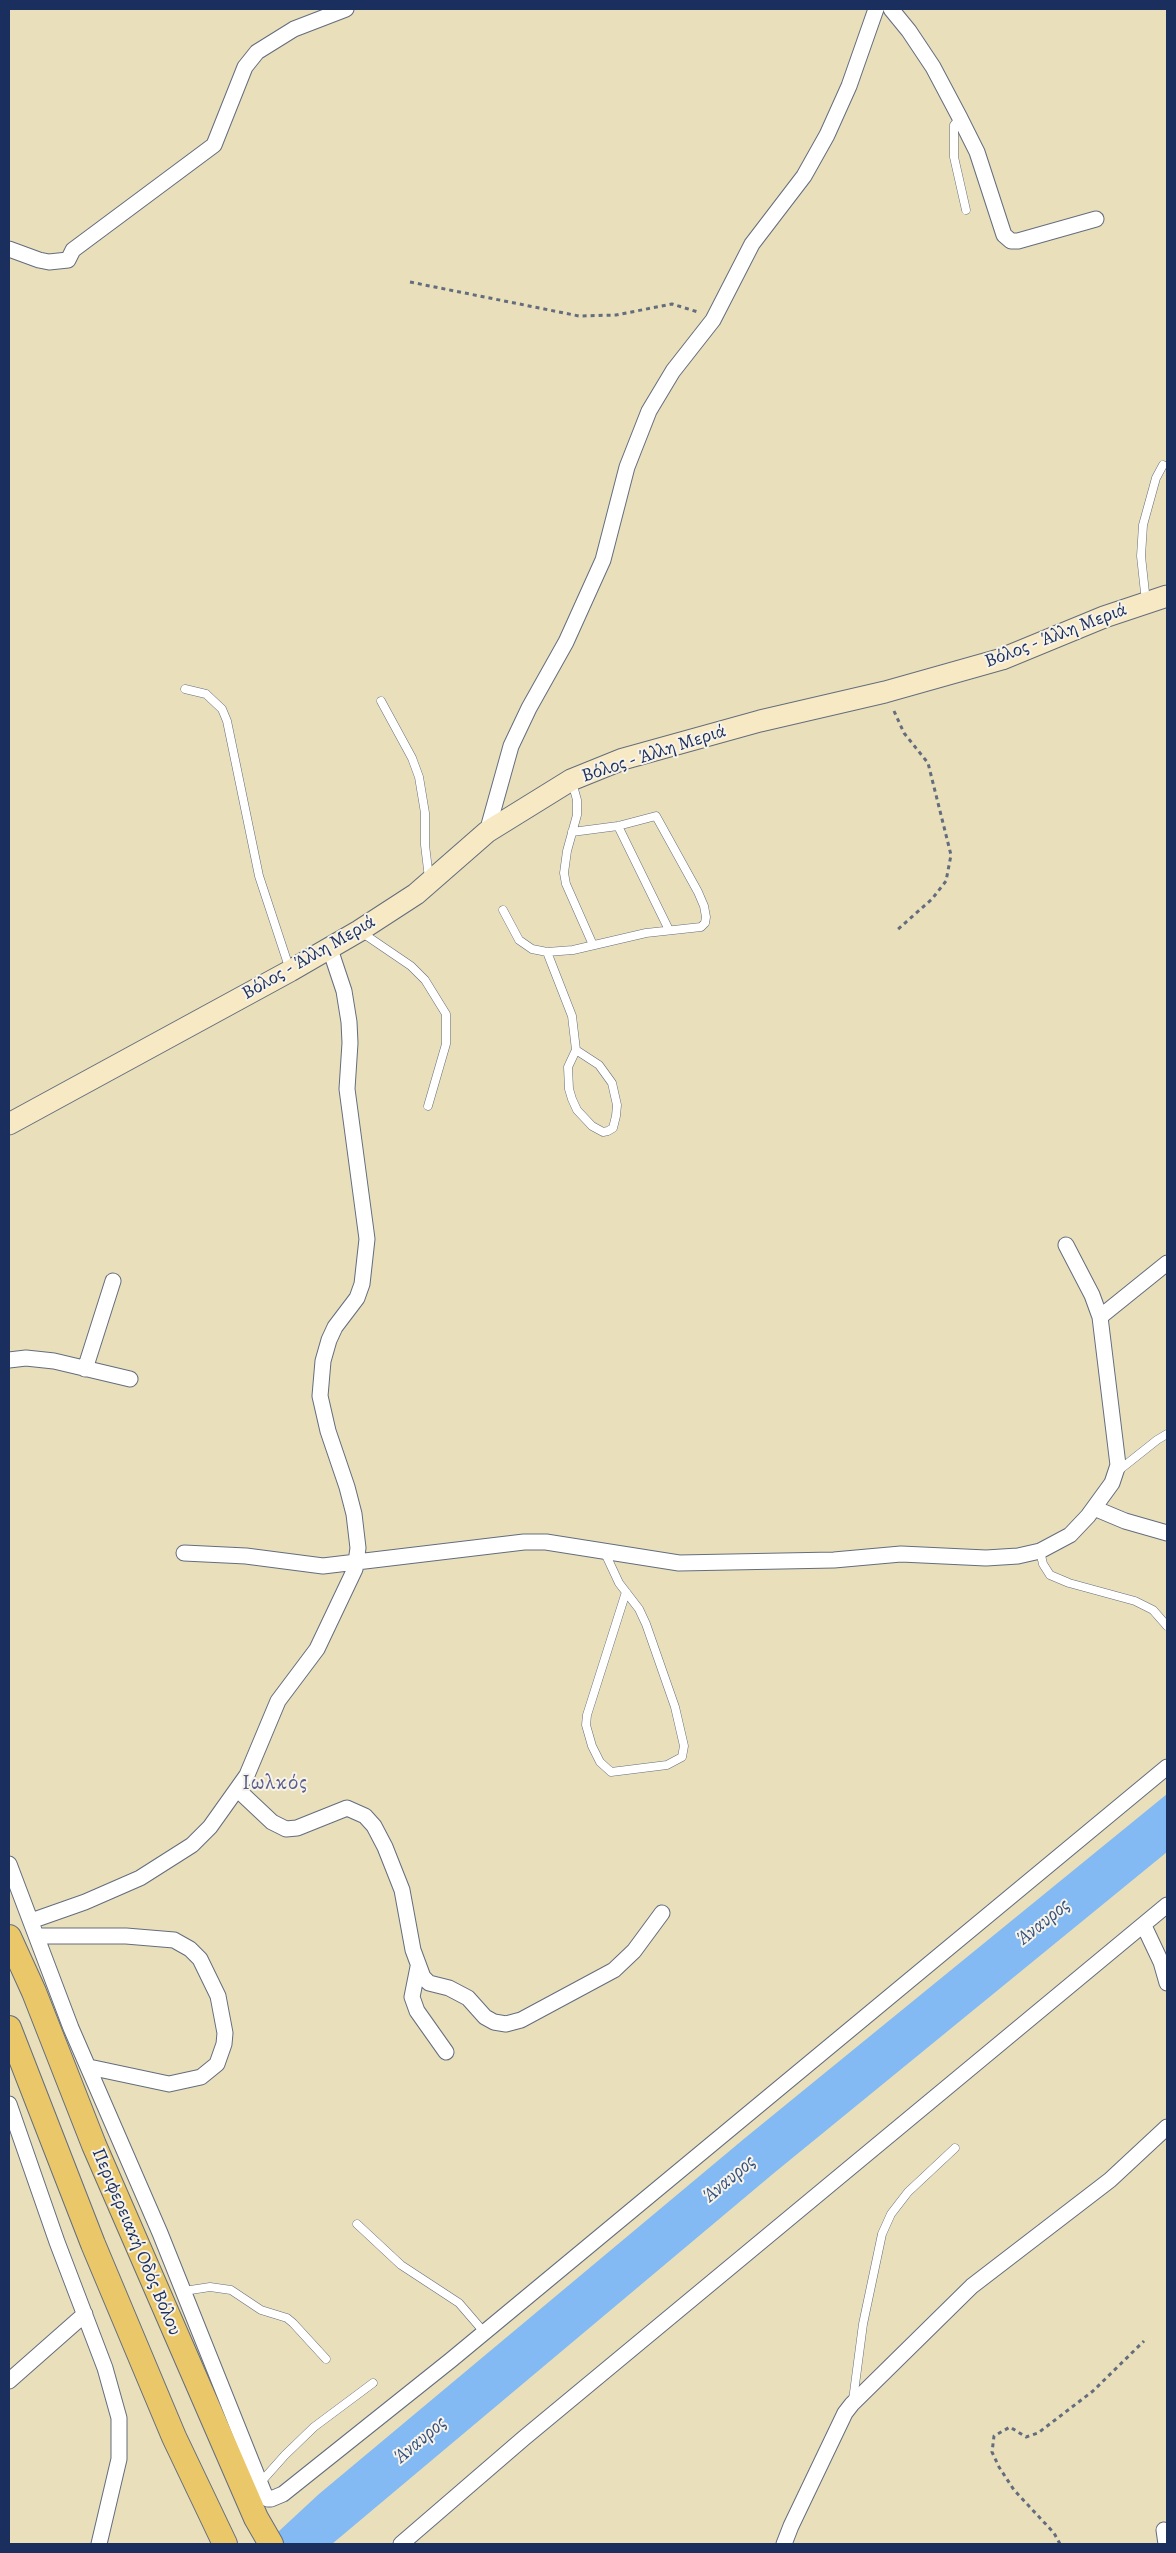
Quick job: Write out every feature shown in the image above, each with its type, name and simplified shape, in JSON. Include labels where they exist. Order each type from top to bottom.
[{"type":"main road","name":"Βόλος - Άλλη Μεριά","points":[[9,1124],[330,949],[430,882],[488,832],[571,780],[623,759],[760,721],[886,692],[1002,659],[1146,602],[1167,596]]},
{"type":"main road","name":"Περιφερειακή Οδός Βόλου","points":[[9,1937],[34,1992],[94,2145],[256,2518],[271,2544]]},
{"type":"main road","name":"Περιφερειακή Οδός Βόλου","points":[[9,2028],[93,2244],[174,2437],[225,2544]]},
{"type":"street","points":[[9,249],[44,261],[68,260],[73,250],[214,146],[245,67],[257,52],[294,29],[346,9]]},
{"type":"street","points":[[488,832],[511,746],[529,708],[566,642],[603,560],[627,467],[649,411],[673,371],[713,320],[752,244],[804,176],[827,135],[850,86],[876,9]]},
{"type":"street","points":[[891,9],[909,30],[933,67],[960,118],[977,152],[1002,231],[1007,238],[1011,241],[1030,238],[1096,219]]},
{"type":"street","points":[[31,1921],[85,1902],[140,1878],[192,1845],[210,1827],[238,1790],[262,1742],[278,1702],[317,1648],[350,1583],[356,1564],[358,1540],[354,1514],[328,1431],[320,1396],[323,1361],[329,1340],[335,1327],[357,1298],[362,1284],[367,1239],[346,1089],[350,1043],[349,1022],[344,991],[330,949]]},
{"type":"street","points":[[184,1553],[246,1556],[316,1566],[356,1564],[524,1542],[546,1542],[679,1563],[834,1560],[901,1554],[986,1558],[1018,1556],[1040,1551],[1070,1535],[1094,1508],[1117,1472],[1118,1460],[1104,1369],[1100,1317],[1092,1296],[1066,1245]]},
{"type":"street","points":[[1100,1317],[1167,1263]]},
{"type":"street","points":[[85,1368],[113,1282]]},
{"type":"street","points":[[9,1360],[32,1358],[130,1379]]},
{"type":"street","points":[[1094,1508],[1124,1521],[1167,1533]]},
{"type":"street","points":[[9,1864],[38,1936],[71,2028],[184,2291],[260,2483],[268,2498],[274,2498],[283,2494],[484,2332],[1167,1767]]},
{"type":"street","points":[[238,1790],[272,1822],[286,1829],[297,1828],[347,1808],[366,1816],[381,1840],[402,1890],[418,1967],[429,1983],[460,1992],[489,2020],[500,2024],[521,2020],[614,1970],[634,1951],[662,1913]]},
{"type":"street","points":[[401,2544],[531,2432],[1167,1905]]},
{"type":"street","points":[[1144,1926],[1161,1962],[1167,1983]]},
{"type":"street","points":[[38,1936],[126,1936],[174,1940],[200,1959],[218,1996],[225,2032],[222,2050],[217,2064],[201,2077],[169,2084],[89,2067]]},
{"type":"street","points":[[418,1967],[412,1997],[417,2011],[446,2052]]},
{"type":"street","points":[[9,2104],[14,2135],[85,2314],[113,2393],[120,2427],[119,2459],[99,2544]]},
{"type":"street","points":[[784,2544],[790,2526],[845,2413],[852,2404],[972,2286],[1110,2180],[1167,2127]]},
{"type":"street","points":[[9,2381],[85,2314]]},
{"type":"lane","points":[[960,118],[954,125],[954,157],[966,210]]},
{"type":"lane","points":[[1146,602],[1141,556],[1143,525],[1156,478],[1163,464]]},
{"type":"lane","points":[[186,689],[206,694],[222,709],[227,721],[259,876],[290,971]]},
{"type":"lane","points":[[380,700],[412,758],[419,777],[425,807],[424,845],[430,882]]},
{"type":"lane","points":[[571,780],[577,800],[577,815],[565,861],[565,879],[593,945]]},
{"type":"lane","points":[[503,910],[520,940],[532,948],[546,952],[573,950],[669,930],[701,927],[704,922],[705,912],[698,892],[656,816],[618,826],[572,832]]},
{"type":"lane","points":[[618,826],[669,930]]},
{"type":"lane","points":[[359,931],[411,966],[425,980],[446,1014],[446,1044],[428,1106]]},
{"type":"lane","points":[[546,952],[572,1016],[576,1050],[568,1067],[569,1089],[572,1099],[577,1110],[592,1126],[602,1132],[608,1131],[613,1128],[617,1105],[612,1083],[599,1065],[576,1050]]},
{"type":"lane","points":[[1117,1472],[1156,1440],[1167,1434]]},
{"type":"lane","points":[[1040,1551],[1043,1564],[1050,1576],[1135,1601],[1154,1610],[1167,1626]]},
{"type":"lane","points":[[605,1552],[626,1592],[639,1609],[646,1624],[675,1707],[684,1746],[682,1757],[667,1764],[611,1772],[600,1762],[592,1746],[586,1726],[587,1715],[626,1592]]},
{"type":"lane","points":[[852,2404],[863,2324],[882,2234],[892,2214],[908,2192],[955,2148]]},
{"type":"lane","points":[[357,2224],[401,2265],[459,2303],[484,2332]]},
{"type":"lane","points":[[184,2291],[210,2287],[231,2290],[261,2310],[287,2318],[326,2359]]},
{"type":"lane","points":[[260,2483],[314,2426],[373,2383]]},
{"type":"path","points":[[410,282],[579,316],[616,315],[672,304],[689,308],[713,320]]},
{"type":"path","points":[[886,692],[904,733],[928,763],[950,855],[946,881],[932,898],[896,931]]},
{"type":"path","points":[[1060,2544],[1054,2533],[1014,2490],[999,2467],[992,2452],[994,2436],[1010,2426],[1026,2437],[1038,2433],[1093,2391],[1144,2341]]},
{"type":"water","name":"Άναυρος","points":[[1167,1794],[1167,1852],[774,2173],[332,2544],[265,2544],[319,2494],[745,2138]]},
{"type":"district","name":"Ιωλκός","points":[[275,1784]]}]
